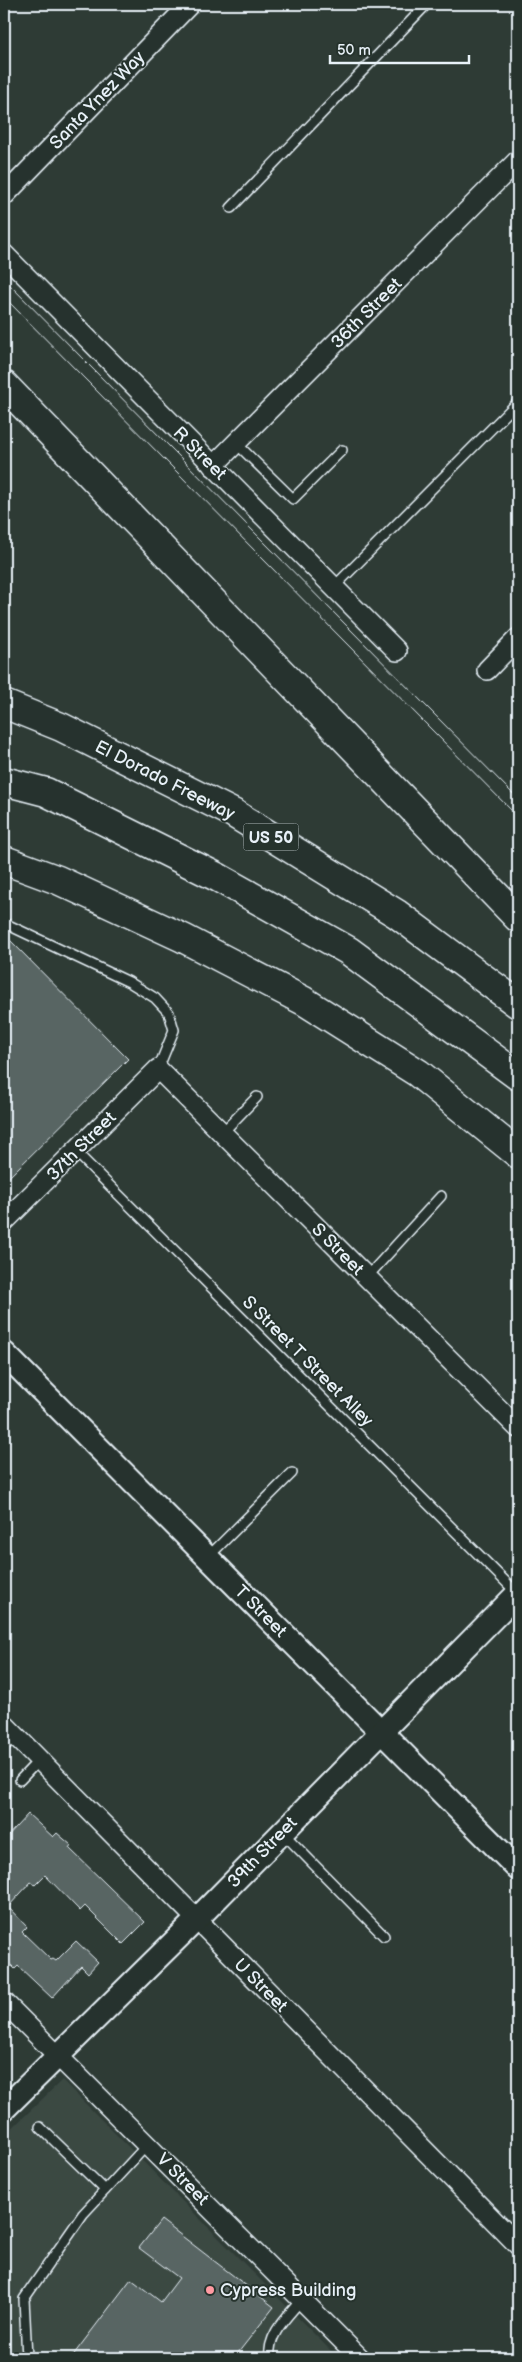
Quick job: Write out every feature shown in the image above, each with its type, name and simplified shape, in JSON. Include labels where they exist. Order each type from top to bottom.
[{"type":"highway","points":[[4,385],[518,918]]},
{"type":"highway","name":"El Dorado Freeway","points":[[4,704],[61,727],[233,813],[397,914],[518,1004]]},
{"type":"highway","points":[[4,781],[46,792],[219,878],[348,951],[518,1076]]},
{"type":"highway","points":[[4,860],[58,880],[183,938],[304,1001],[418,1073],[518,1154]]},
{"type":"street","name":"Santa Ynez Way","points":[[4,196],[190,4]]},
{"type":"street","name":"36th Street","points":[[213,466],[518,160]]},
{"type":"street","name":"R Street","points":[[4,254],[397,651]]},
{"type":"street","points":[[487,670],[518,638]]},
{"type":"street","name":"S Street","points":[[158,1069],[518,1428]]},
{"type":"street","name":"37th Street","points":[[4,1222],[158,1069]]},
{"type":"street","name":"T Street","points":[[4,1353],[518,1869]]},
{"type":"street","name":"39th Street","points":[[4,2109],[196,1920],[518,1593]]},
{"type":"street","name":"U Street","points":[[7,1736],[39,1760],[518,2245]]},
{"type":"street","name":"V Street","points":[[4,2002],[302,2300],[352,2356]]},
{"type":"lane","points":[[231,208],[427,4]]},
{"type":"lane","points":[[334,587],[518,402]]},
{"type":"lane","points":[[236,443],[293,499],[342,450]]},
{"type":"lane","points":[[4,923],[129,982],[155,998],[169,1013],[174,1030],[158,1069]]},
{"type":"lane","points":[[222,1133],[256,1097]]},
{"type":"lane","name":"S Street T Street Alley","points":[[75,1151],[518,1593]]},
{"type":"lane","points":[[367,1277],[441,1196]]},
{"type":"lane","points":[[208,1558],[292,1473]]},
{"type":"lane","points":[[20,1780],[39,1760]]},
{"type":"lane","points":[[282,1832],[384,1936]]},
{"type":"lane","points":[[40,2127],[105,2190]]},
{"type":"lane","points":[[27,2358],[24,2299],[83,2214],[148,2144]]},
{"type":"lane","points":[[270,2358],[270,2346],[275,2333],[302,2300]]},
{"type":"shaded area","points":[[62,2080],[338,2358],[4,2358],[4,2136]]},
{"type":"building","points":[[4,934],[128,1059],[4,1182]]},
{"type":"building","points":[[28,1814],[53,1837],[57,1833],[71,1845],[69,1848],[145,1922],[123,1944],[85,1906],[80,1911],[45,1875],[35,1885],[31,1882],[8,1907],[27,1927],[22,1932],[51,1960],[56,1961],[76,1941],[98,1962],[88,1973],[81,1966],[52,1998],[18,1966],[15,1969],[4,1958],[4,1840]]},
{"type":"building","name":"Cypress Building","points":[[161,2220],[274,2307],[234,2358],[71,2358],[131,2279],[161,2302],[179,2278],[139,2248]]},
{"type":"tram line","points":[[4,279],[518,799]]},
{"type":"tram line","points":[[4,297],[518,817]]},
{"type":"place","name":"Cypress Building","points":[[210,2290]]}]
